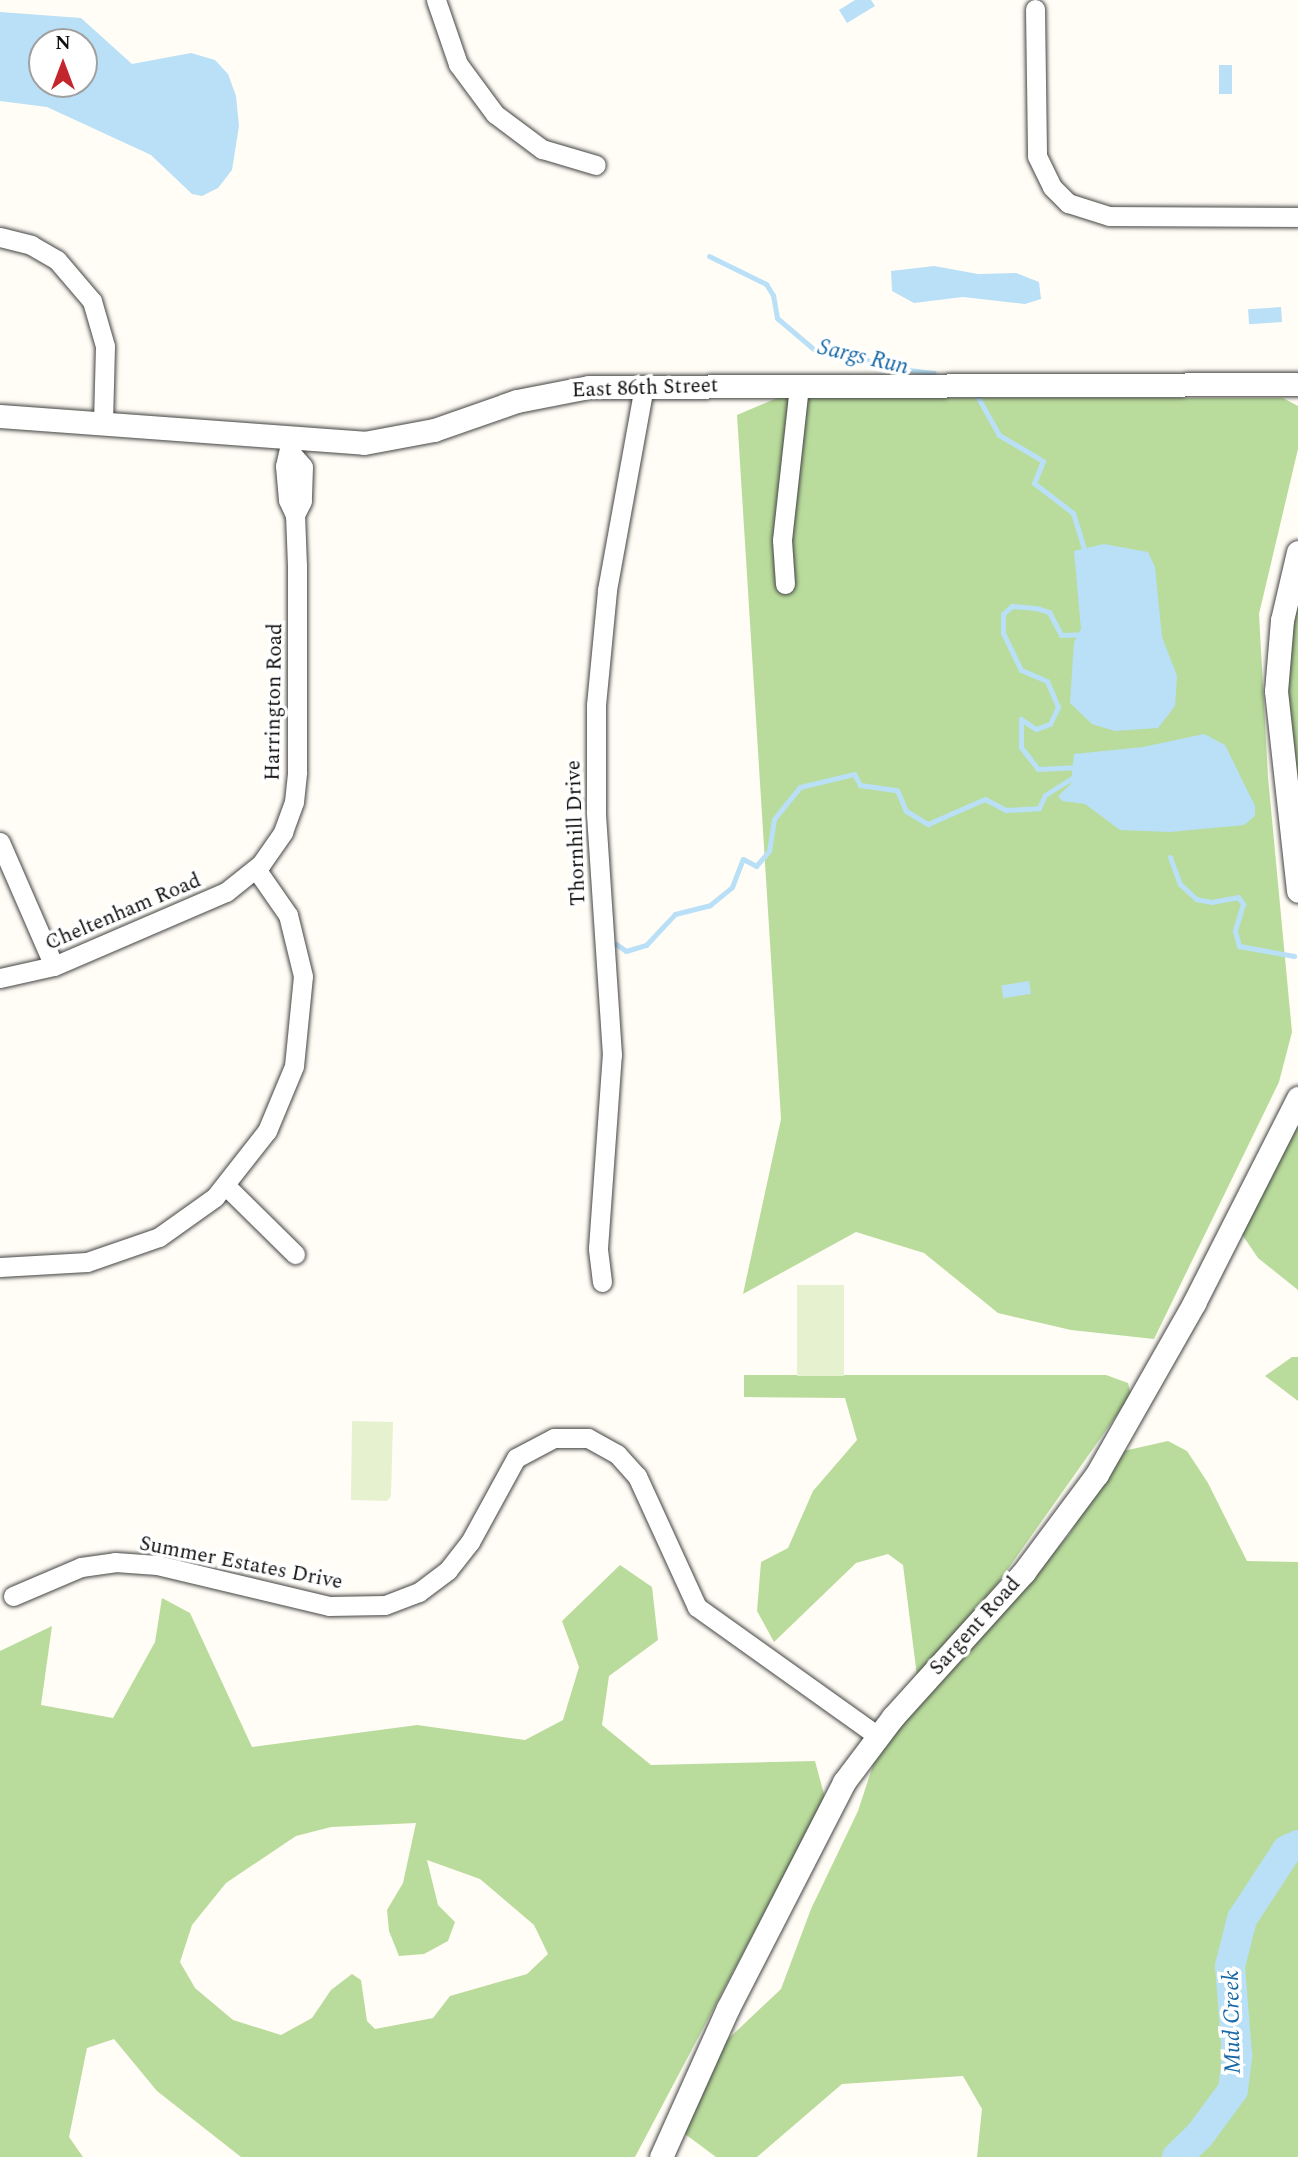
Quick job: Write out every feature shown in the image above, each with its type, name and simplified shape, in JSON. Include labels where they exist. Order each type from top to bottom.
[{"type":"street","points":[[436,0],[458,64],[495,114],[542,149],[596,165]]},
{"type":"street","points":[[1035,9],[1036,150],[1045,177],[1069,203],[1109,216],[1298,217]]},
{"type":"street","points":[[0,237],[31,245],[57,260],[92,301],[105,346],[103,423]]},
{"type":"street","name":"East 86th Street","points":[[0,416],[103,423],[291,447],[392,440],[543,394],[589,387],[1298,384]]},
{"type":"street","points":[[785,584],[782,540],[799,385]]},
{"type":"street","name":"Thornhill Drive","points":[[603,1282],[598,1248],[612,1055],[596,811],[596,705],[607,590],[644,386]]},
{"type":"street","name":"Harrington Road","points":[[256,869],[286,825],[297,778],[295,515],[302,501],[303,467],[291,447]]},
{"type":"street","points":[[1298,552],[1282,620],[1276,691],[1298,891]]},
{"type":"street","points":[[0,842],[54,966]]},
{"type":"street","points":[[0,1267],[64,1266],[138,1246],[185,1221],[226,1186],[274,1118],[290,1078],[301,1029],[303,976],[296,937],[280,901],[256,869]]},
{"type":"street","name":"Cheltenham Road","points":[[0,978],[54,966],[212,899],[256,869]]},
{"type":"street","name":"Sargent Road","points":[[661,2157],[723,2018],[827,1812],[878,1736],[1024,1572],[1091,1482],[1194,1303],[1298,1098]]},
{"type":"street","points":[[226,1186],[295,1254]]},
{"type":"street","name":"Summer Estates Drive","points":[[13,1596],[81,1567],[115,1562],[157,1565],[329,1606],[385,1605],[419,1592],[453,1564],[516,1458],[554,1438],[588,1438],[617,1454],[637,1476],[696,1608],[878,1736]]},
{"type":"green space","points":[[777,398],[1283,398],[1298,406],[1298,449],[1259,614],[1268,777],[1292,1032],[1279,1082],[1154,1339],[1071,1330],[998,1313],[924,1253],[856,1232],[743,1294],[781,1119],[737,415]]},
{"type":"green space","points":[[1298,589],[1298,814],[1289,757],[1286,638]]},
{"type":"green space","points":[[1298,1117],[1298,1290],[1258,1258],[1241,1233]]},
{"type":"green space","points":[[797,1285],[844,1285],[844,1376],[797,1376]]},
{"type":"green space","points":[[1292,1357],[1298,1357],[1298,1401],[1265,1376]]},
{"type":"green space","points":[[744,1375],[1106,1375],[1128,1383],[1131,1395],[998,1583],[917,1676],[903,1565],[888,1554],[856,1563],[774,1642],[757,1611],[761,1562],[788,1548],[813,1491],[857,1440],[845,1398],[744,1397]]},
{"type":"green space","points":[[352,1421],[393,1422],[391,1496],[387,1501],[351,1500]]},
{"type":"green space","points":[[1168,1441],[1187,1451],[1208,1483],[1247,1561],[1298,1562],[1298,2157],[977,2157],[982,2109],[963,2076],[842,2084],[757,2157],[716,2157],[681,2131],[725,2042],[781,1989],[811,1909],[858,1811],[878,1750],[1069,1535],[1119,1452]]},
{"type":"green space","points":[[620,1565],[652,1587],[658,1640],[609,1676],[602,1725],[651,1765],[815,1761],[825,1798],[635,2157],[241,2157],[157,2091],[114,2039],[87,2048],[69,2137],[83,2157],[0,2157],[0,1651],[52,1626],[41,1705],[113,1718],[155,1642],[162,1598],[190,1613],[252,1747],[417,1725],[525,1740],[563,1720],[579,1667],[562,1621]],"holes":[[[416,1823],[403,1883],[387,1910],[389,1931],[399,1956],[424,1954],[448,1941],[455,1922],[438,1905],[427,1860],[480,1879],[534,1925],[548,1954],[527,1974],[450,1996],[433,2018],[375,2029],[367,2021],[361,1980],[352,1974],[331,1990],[312,2018],[281,2035],[233,2020],[195,1988],[180,1962],[192,1925],[226,1883],[296,1836],[331,1827]]]},
{"type":"water","points":[[855,0],[871,0],[875,6],[847,23],[839,10]]},
{"type":"water","points":[[0,12],[81,18],[92,28],[28,28],[28,98],[98,98],[98,33],[132,64],[191,53],[215,60],[228,74],[236,96],[239,126],[232,170],[218,188],[202,196],[192,194],[151,155],[47,107],[0,101]]},
{"type":"water","points":[[1219,65],[1232,65],[1232,94],[1219,94]]},
{"type":"water","points":[[934,266],[978,274],[1016,273],[1039,282],[1041,299],[1025,304],[963,297],[914,303],[892,291],[891,271]]},
{"type":"water","points":[[1281,307],[1282,322],[1249,324],[1248,309]]},
{"type":"water","points":[[1104,544],[1148,552],[1155,567],[1162,637],[1177,676],[1175,706],[1158,728],[1115,731],[1092,724],[1070,703],[1074,642],[1081,629],[1074,551]]},
{"type":"water","points":[[1204,734],[1225,745],[1255,806],[1255,816],[1244,825],[1170,832],[1120,830],[1085,804],[1062,801],[1058,796],[1071,784],[1074,754],[1143,747]]},
{"type":"water","points":[[1029,981],[1031,994],[1003,998],[1001,985]]},
{"type":"waterway","name":"Sargs Run","points":[[709,256],[766,284],[773,295],[777,318],[817,352],[836,357],[852,353],[882,367],[934,373]]},
{"type":"waterway","name":"Sargs Run","points":[[976,394],[999,435],[1043,461],[1034,483],[1073,513],[1084,549]]},
{"type":"waterway","name":"Sargs Run","points":[[1078,767],[1038,769],[1021,747],[1021,719],[1036,729],[1050,724],[1058,707],[1047,681],[1021,670],[1003,633],[1003,614],[1012,606],[1036,608],[1049,612],[1061,635],[1084,634]]},
{"type":"waterway","points":[[616,944],[626,951],[646,945],[675,914],[710,905],[732,887],[743,859],[756,866],[769,851],[774,819],[800,787],[854,774],[860,785],[897,790],[906,811],[928,824],[985,799],[1006,810],[1039,808],[1045,795],[1075,776]]},
{"type":"waterway","name":"Sargs Run","points":[[1170,857],[1180,884],[1196,899],[1211,902],[1238,897],[1243,904],[1235,931],[1239,946],[1294,956]]},
{"type":"waterway","name":"Mud Creek","points":[[1177,2157],[1199,2136],[1233,2090],[1237,2055],[1230,1966],[1242,1919],[1287,1850],[1298,1845]]}]
